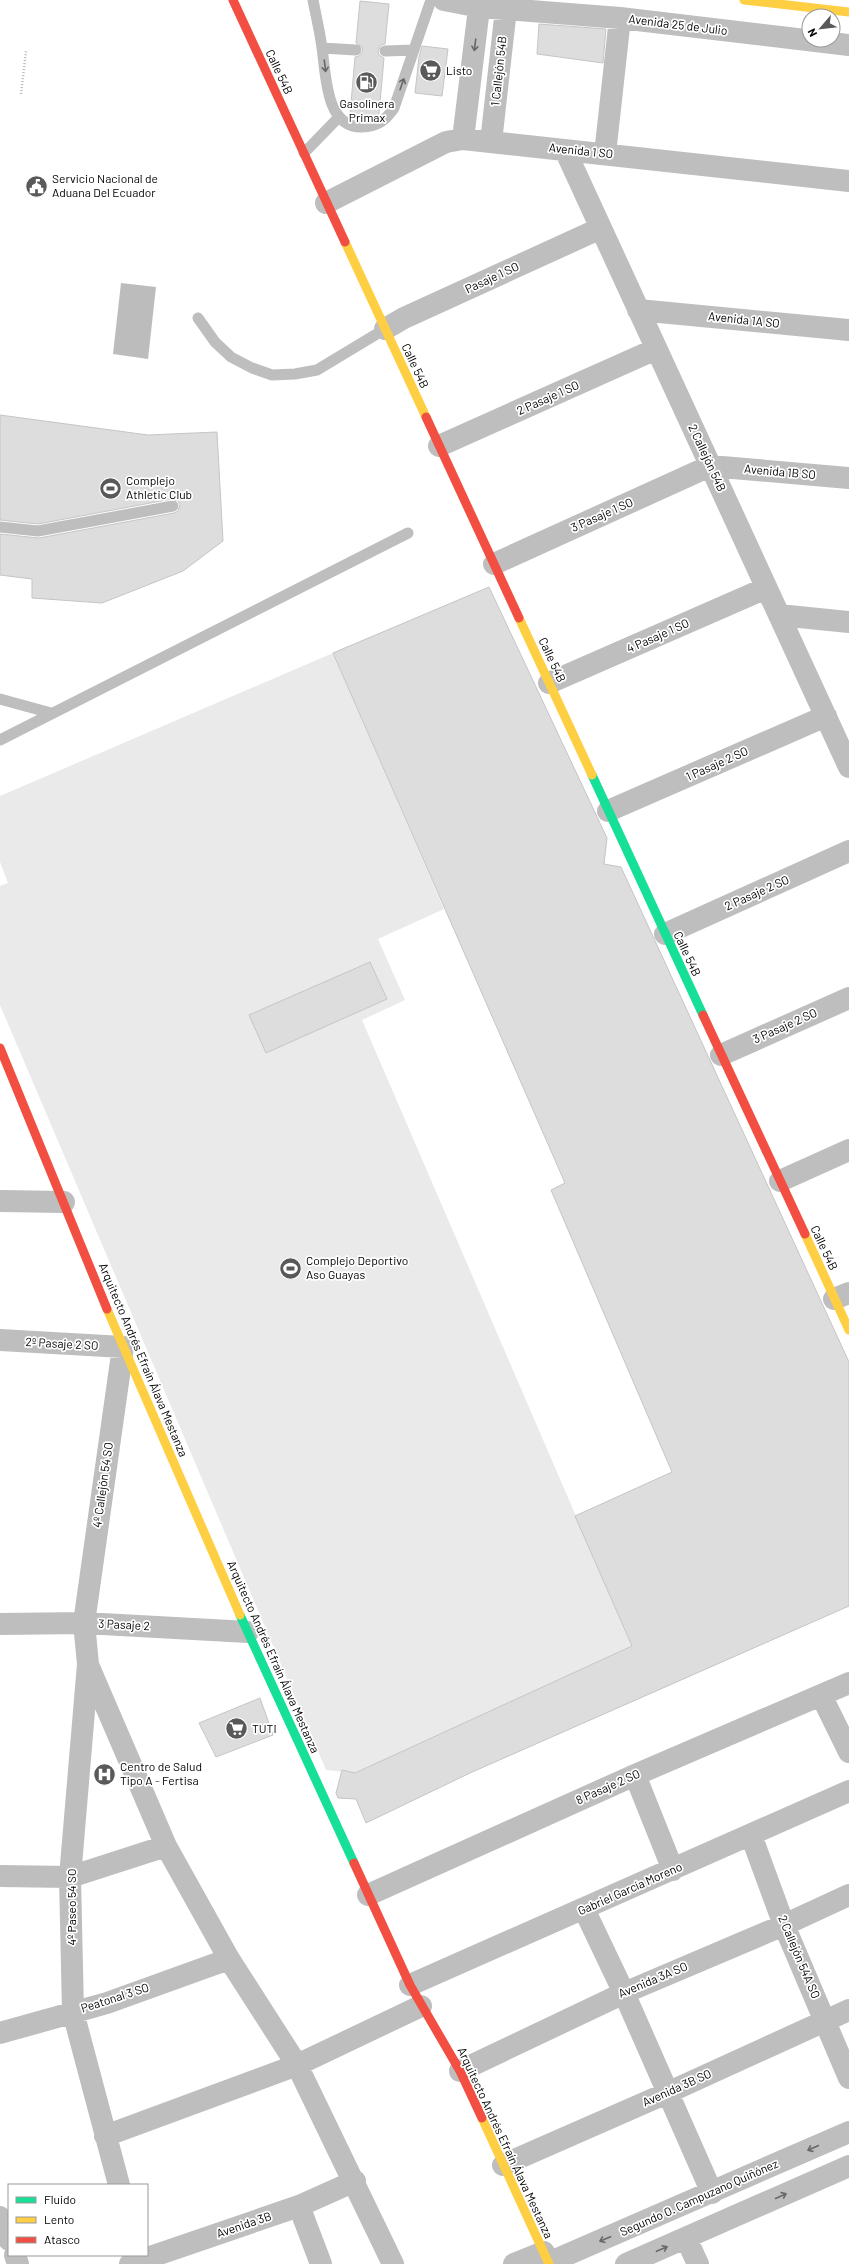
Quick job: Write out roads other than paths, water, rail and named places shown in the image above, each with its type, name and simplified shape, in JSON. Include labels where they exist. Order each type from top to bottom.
[{"type":"street","name":"Calle 54B","points":[[233,0],[780,1182],[842,1296],[849,1330]]},
{"type":"street","name":"Avenida 25 de Julio","points":[[444,0],[506,5],[849,45]]},
{"type":"street","points":[[744,0],[849,12]]},
{"type":"street","points":[[463,139],[480,3]]},
{"type":"street","name":"1 Callejón 54B","points":[[491,142],[506,5]]},
{"type":"street","points":[[605,154],[620,18]]},
{"type":"street","name":"Avenida 1 SO","points":[[326,203],[446,142],[463,139],[849,181]]},
{"type":"street","name":"2 Callejón 54B","points":[[565,150],[849,767]]},
{"type":"street","name":"Pasaje 1 SO","points":[[385,329],[404,318],[600,228]]},
{"type":"street","name":"Avenida 1A SO","points":[[638,310],[849,330]]},
{"type":"street","name":"2 Pasaje 1 SO","points":[[440,446],[656,349]]},
{"type":"street","name":"Avenida 1B SO","points":[[710,466],[849,478]]},
{"type":"street","name":"3 Pasaje 1 SO","points":[[494,564],[710,466]]},
{"type":"street","name":"4 Pasaje 1 SO","points":[[549,684],[766,588]]},
{"type":"street","points":[[779,615],[849,622]]},
{"type":"street","name":"1 Pasaje 2 SO","points":[[608,811],[826,716]]},
{"type":"street","name":"2 Pasaje 2 SO","points":[[665,934],[849,852]]},
{"type":"street","name":"3 Pasaje 2 SO","points":[[721,1055],[849,998]]},
{"type":"street","name":"Arquitecto Andrés Efraín Álava Mestanza","points":[[0,1048],[123,1347],[248,1632],[410,1985],[460,2071],[547,2260]]},
{"type":"street","points":[[780,1182],[849,1150]]},
{"type":"street","points":[[0,1201],[64,1202]]},
{"type":"street","name":"2º Pasaje 2 SO","points":[[0,1340],[123,1347]]},
{"type":"street","name":"4º Callejón 54 SO","points":[[84,1623],[123,1347]]},
{"type":"street","name":"3 Pasaje 2","points":[[0,1624],[84,1623],[248,1632]]},
{"type":"street","name":"4º Paseo 54 SO","points":[[84,1623],[88,1664],[70,1876],[73,2012],[119,2184]]},
{"type":"street","points":[[88,1664],[166,1846],[229,1959],[297,2065],[355,2181],[393,2264]]},
{"type":"street","name":"8 Pasaje 2 SO","points":[[368,1895],[636,1774],[849,1683]]},
{"type":"street","points":[[821,1695],[849,1752]]},
{"type":"street","points":[[636,1774],[673,1870]]},
{"type":"street","name":"Gabriel García Moreno","points":[[410,1985],[849,1791]]},
{"type":"street","name":"2 Callejón 54A SO","points":[[751,1835],[784,1925],[826,2020],[849,2078]]},
{"type":"street","points":[[0,1876],[70,1876],[166,1846]]},
{"type":"street","name":"Avenida 3A SO","points":[[460,2071],[624,1993],[784,1925],[849,1894]]},
{"type":"street","points":[[584,1909],[624,1993],[712,2193]]},
{"type":"street","name":"Peatonal 3 SO","points":[[0,2033],[107,2003],[229,1959]]},
{"type":"street","points":[[105,2136],[297,2065],[421,2006]]},
{"type":"street","name":"Avenida 3B SO","points":[[503,2165],[667,2093],[849,2010]]},
{"type":"street","name":"Segundo O. Campuzano Quiñónez","points":[[514,2264],[547,2260],[712,2193],[848,2135]]},
{"type":"street","points":[[626,2264],[849,2166]]},
{"type":"street","name":"Avenida 3B","points":[[137,2260],[176,2257],[355,2181]]},
{"type":"street","points":[[299,2206],[321,2264]]},
{"type":"street","points":[[0,2217],[8,2237]]},
{"type":"street","points":[[686,2238],[698,2264]]},
{"type":"lane","points":[[313,0],[322,48],[328,93],[339,116],[354,127],[372,126],[385,121],[394,108],[431,0]]},
{"type":"lane","points":[[322,48],[356,50]]},
{"type":"lane","points":[[385,51],[414,50]]},
{"type":"lane","points":[[304,153],[339,116]]},
{"type":"lane","points":[[198,318],[214,342],[231,357],[252,368],[272,374],[295,374],[317,370],[385,329]]},
{"type":"lane","points":[[0,527],[38,531],[172,506]]},
{"type":"lane","points":[[0,740],[408,532]]},
{"type":"lane","points":[[0,699],[51,713]]},
{"type":"place","name":"Listo","points":[[431,71]]},
{"type":"place","name":"Gasolinera Primax","points":[[367,83]]},
{"type":"place","name":"Servicio Nacional de Aduana Del Ecuador","points":[[36,186]]},
{"type":"place","name":"Complejo Athletic Club","points":[[110,488]]},
{"type":"place","name":"Complejo Deportivo Aso Guayas","points":[[290,1268]]},
{"type":"place","name":"TUTI","points":[[236,1729]]},
{"type":"place","name":"Centro de Salud Tipo A - Fertisa","points":[[105,1774]]}]
